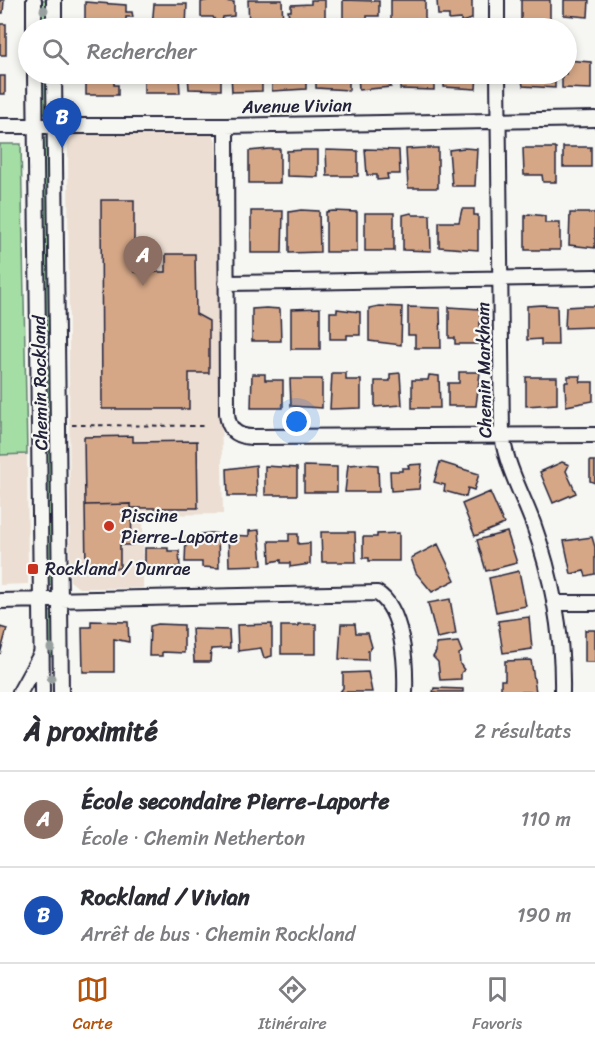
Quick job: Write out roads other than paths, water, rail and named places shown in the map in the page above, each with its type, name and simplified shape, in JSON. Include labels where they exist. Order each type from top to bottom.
[{"type":"street","points":[[34,0],[34,18]]},
{"type":"street","points":[[54,0],[54,18]]},
{"type":"street","points":[[497,0],[497,18]]},
{"type":"street","name":"Chemin Rockland","points":[[35,84],[42,692]]},
{"type":"street","name":"Chemin Rockland","points":[[54,84],[61,692]]},
{"type":"street","name":"Chemin Markham","points":[[498,84],[502,436],[509,467],[540,547],[554,603],[562,692]]},
{"type":"street","name":"Avenue Vivian","points":[[0,126],[226,126],[595,119]]},
{"type":"street","points":[[226,126],[227,413],[231,429],[243,437],[595,435]]},
{"type":"street","points":[[226,283],[595,277]]},
{"type":"street","points":[[0,601],[377,593],[386,598],[398,617],[405,692]]},
{"type":"street","points":[[554,603],[595,603]]},
{"type":"street","points":[[21,692],[42,652]]},
{"type":"place","name":"Rockland / Vivian","points":[[62,148]]},
{"type":"place","name":"École secondaire Pierre-Laporte","points":[[143,286]]},
{"type":"place","name":"Piscine Pierre-Laporte","points":[[109,526]]},
{"type":"place","name":"Rockland / Dunrae","points":[[33,569]]}]
